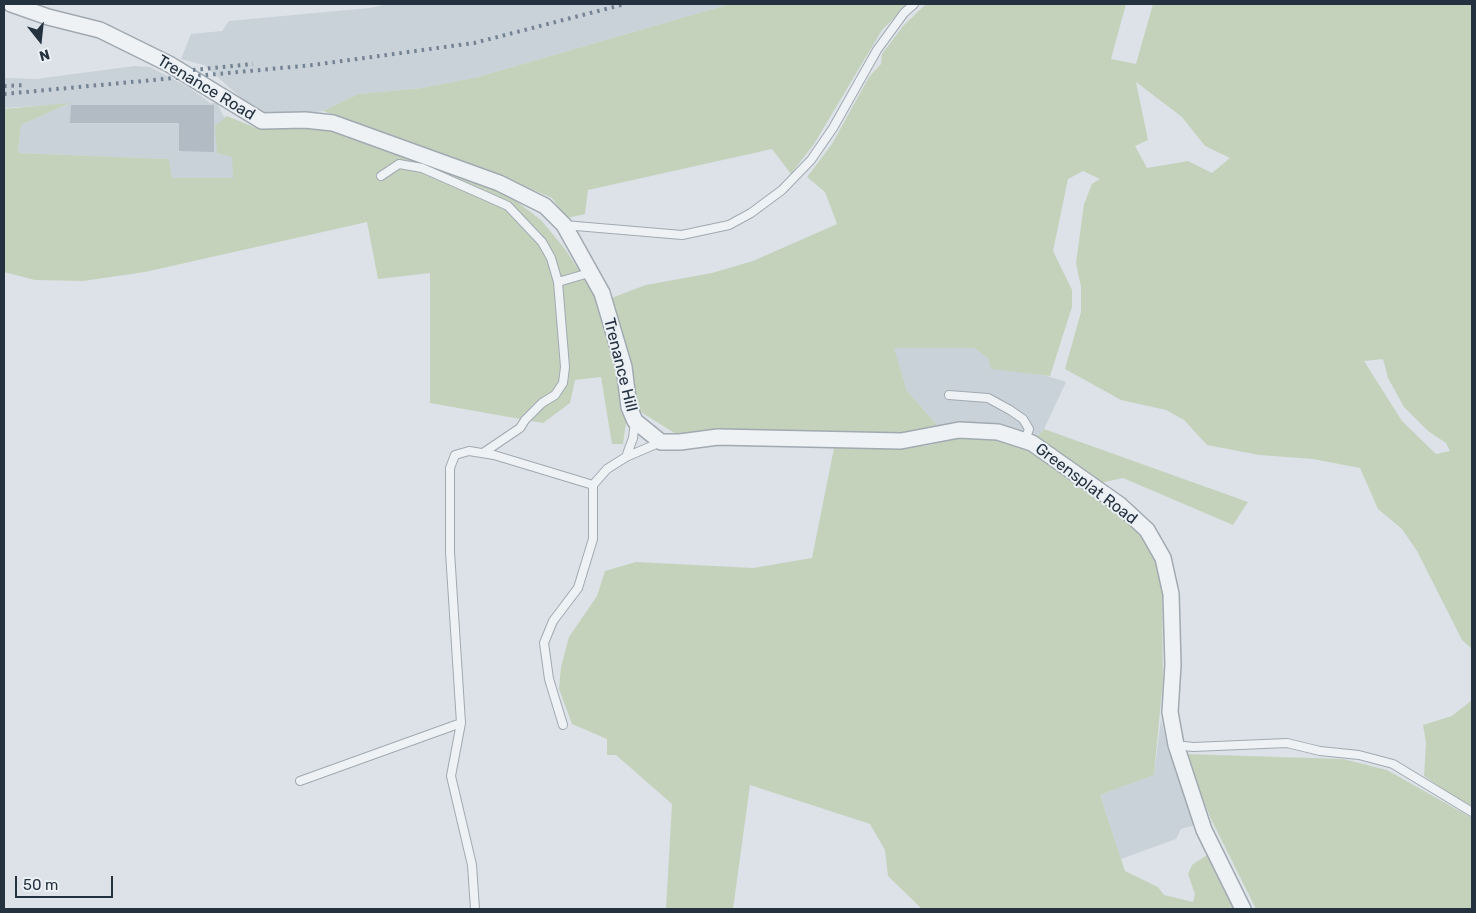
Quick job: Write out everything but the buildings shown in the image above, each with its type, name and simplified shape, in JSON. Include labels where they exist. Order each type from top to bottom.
[{"type":"street","name":"Trenance Road","points":[[11,4],[48,17],[100,30],[169,64],[262,121],[305,120],[333,123],[499,183],[545,206]]},
{"type":"street","name":"Trenance Hill","points":[[545,206],[564,225],[589,273],[602,293],[624,367],[628,407],[635,421]]},
{"type":"street","points":[[635,421],[662,442]]},
{"type":"street","name":"Greensplat Road","points":[[662,442],[680,442],[718,437],[901,441],[959,430],[998,432],[1032,443],[1120,505],[1148,530],[1162,558],[1171,594],[1173,665],[1170,712],[1176,745],[1204,830],[1243,909]]},
{"type":"lane","points":[[564,225],[682,234],[729,225],[751,213],[782,190],[811,160],[833,128],[877,50],[904,13],[914,4]]},
{"type":"lane","points":[[381,176],[399,164],[422,168],[508,206],[542,242],[551,258],[558,282],[565,367],[564,383],[555,395],[542,403],[525,420],[520,428],[483,453]]},
{"type":"lane","points":[[558,282],[589,273]]},
{"type":"lane","points":[[949,395],[988,398],[1010,410],[1023,419],[1029,428],[1025,441]]},
{"type":"lane","points":[[626,456],[633,438],[635,421]]},
{"type":"lane","points":[[563,725],[549,679],[544,643],[553,621],[578,588],[594,538],[593,485],[607,469],[626,456],[662,442]]},
{"type":"lane","points":[[475,909],[472,865],[451,776],[461,723],[450,552],[450,468],[455,455],[469,451],[483,453],[593,485]]},
{"type":"lane","points":[[300,781],[461,723]]},
{"type":"lane","points":[[1176,745],[1193,747],[1287,743],[1320,751],[1359,755],[1393,764],[1472,812]]},
{"type":"shaded area","points":[[388,4],[730,4],[478,77],[422,88],[358,94],[323,111],[300,114],[272,115],[259,112],[204,65],[181,59],[191,34],[222,31],[229,21],[370,8]]},
{"type":"shaded area","points":[[135,66],[150,67],[188,87],[210,103],[217,103],[224,117],[227,116],[234,124],[270,175],[174,188],[168,159],[18,153],[21,125],[68,104],[4,108],[4,78],[36,79]]},
{"type":"shaded area","points":[[893,348],[974,348],[988,358],[1066,382],[1044,429],[1034,440],[1004,427],[964,422],[938,426],[907,391]]},
{"type":"shaded area","points":[[1161,719],[1168,750],[1196,825],[1181,829],[1176,839],[1121,859],[1100,795],[1154,775]]},
{"type":"green space","points":[[730,4],[908,4],[882,30],[814,144],[791,174],[772,149],[588,190],[585,214],[567,218],[552,198],[486,169],[323,111],[358,94],[422,88],[478,77]]},
{"type":"green space","points":[[926,4],[1126,4],[1111,59],[1136,64],[1153,4],[1472,4],[1472,649],[1462,640],[1417,551],[1402,529],[1378,509],[1360,468],[1313,459],[1259,455],[1207,445],[1184,420],[1166,410],[1121,400],[1065,369],[1081,312],[1081,287],[1076,263],[1084,204],[1092,184],[1100,179],[1083,171],[1068,179],[1053,251],[1072,290],[1072,307],[1050,376],[991,369],[988,358],[974,348],[894,348],[907,391],[938,426],[915,433],[765,431],[681,437],[636,409],[627,349],[611,298],[646,285],[712,273],[753,261],[837,224],[825,192],[807,177],[832,144],[869,77],[881,64],[882,54],[903,26]],"holes":[[[1136,82],[1182,117],[1205,146],[1230,158],[1212,173],[1188,161],[1147,168],[1135,146],[1148,140]],[[1383,359],[1388,378],[1404,407],[1428,431],[1446,443],[1450,451],[1436,454],[1402,421],[1364,361]]]},
{"type":"green space","points":[[70,103],[21,125],[18,153],[169,159],[172,178],[233,178],[232,157],[217,153],[215,126],[227,116],[256,128],[310,127],[338,130],[477,181],[516,201],[541,220],[565,249],[599,301],[613,354],[626,423],[623,444],[612,444],[601,377],[575,380],[570,403],[543,423],[430,403],[430,273],[378,279],[367,222],[145,272],[83,281],[35,280],[4,272],[4,109]]},
{"type":"green space","points":[[1044,429],[1248,502],[1233,525],[1123,478],[1100,483],[1034,440]]},
{"type":"green space","points":[[962,437],[997,439],[1026,447],[1131,523],[1147,544],[1158,567],[1162,591],[1163,679],[1154,775],[1100,795],[1125,871],[1158,887],[1164,895],[1193,902],[1195,894],[1188,874],[1192,865],[1210,853],[1237,909],[922,909],[888,876],[885,850],[870,824],[750,785],[733,909],[666,909],[672,804],[616,755],[607,755],[607,739],[572,724],[559,689],[561,667],[569,637],[597,596],[605,571],[636,562],[753,568],[812,558],[834,448],[925,446]]},
{"type":"green space","points":[[1472,700],[1472,806],[1424,776],[1426,743],[1423,725],[1452,716]]},
{"type":"green space","points":[[1185,754],[1343,759],[1387,770],[1472,818],[1472,909],[1256,909],[1211,819]]},
{"type":"railway","points":[[4,94],[313,65],[474,43],[625,4]]},
{"type":"railway","points":[[193,70],[253,64]]},
{"type":"railway","points":[[4,86],[26,85]]}]
